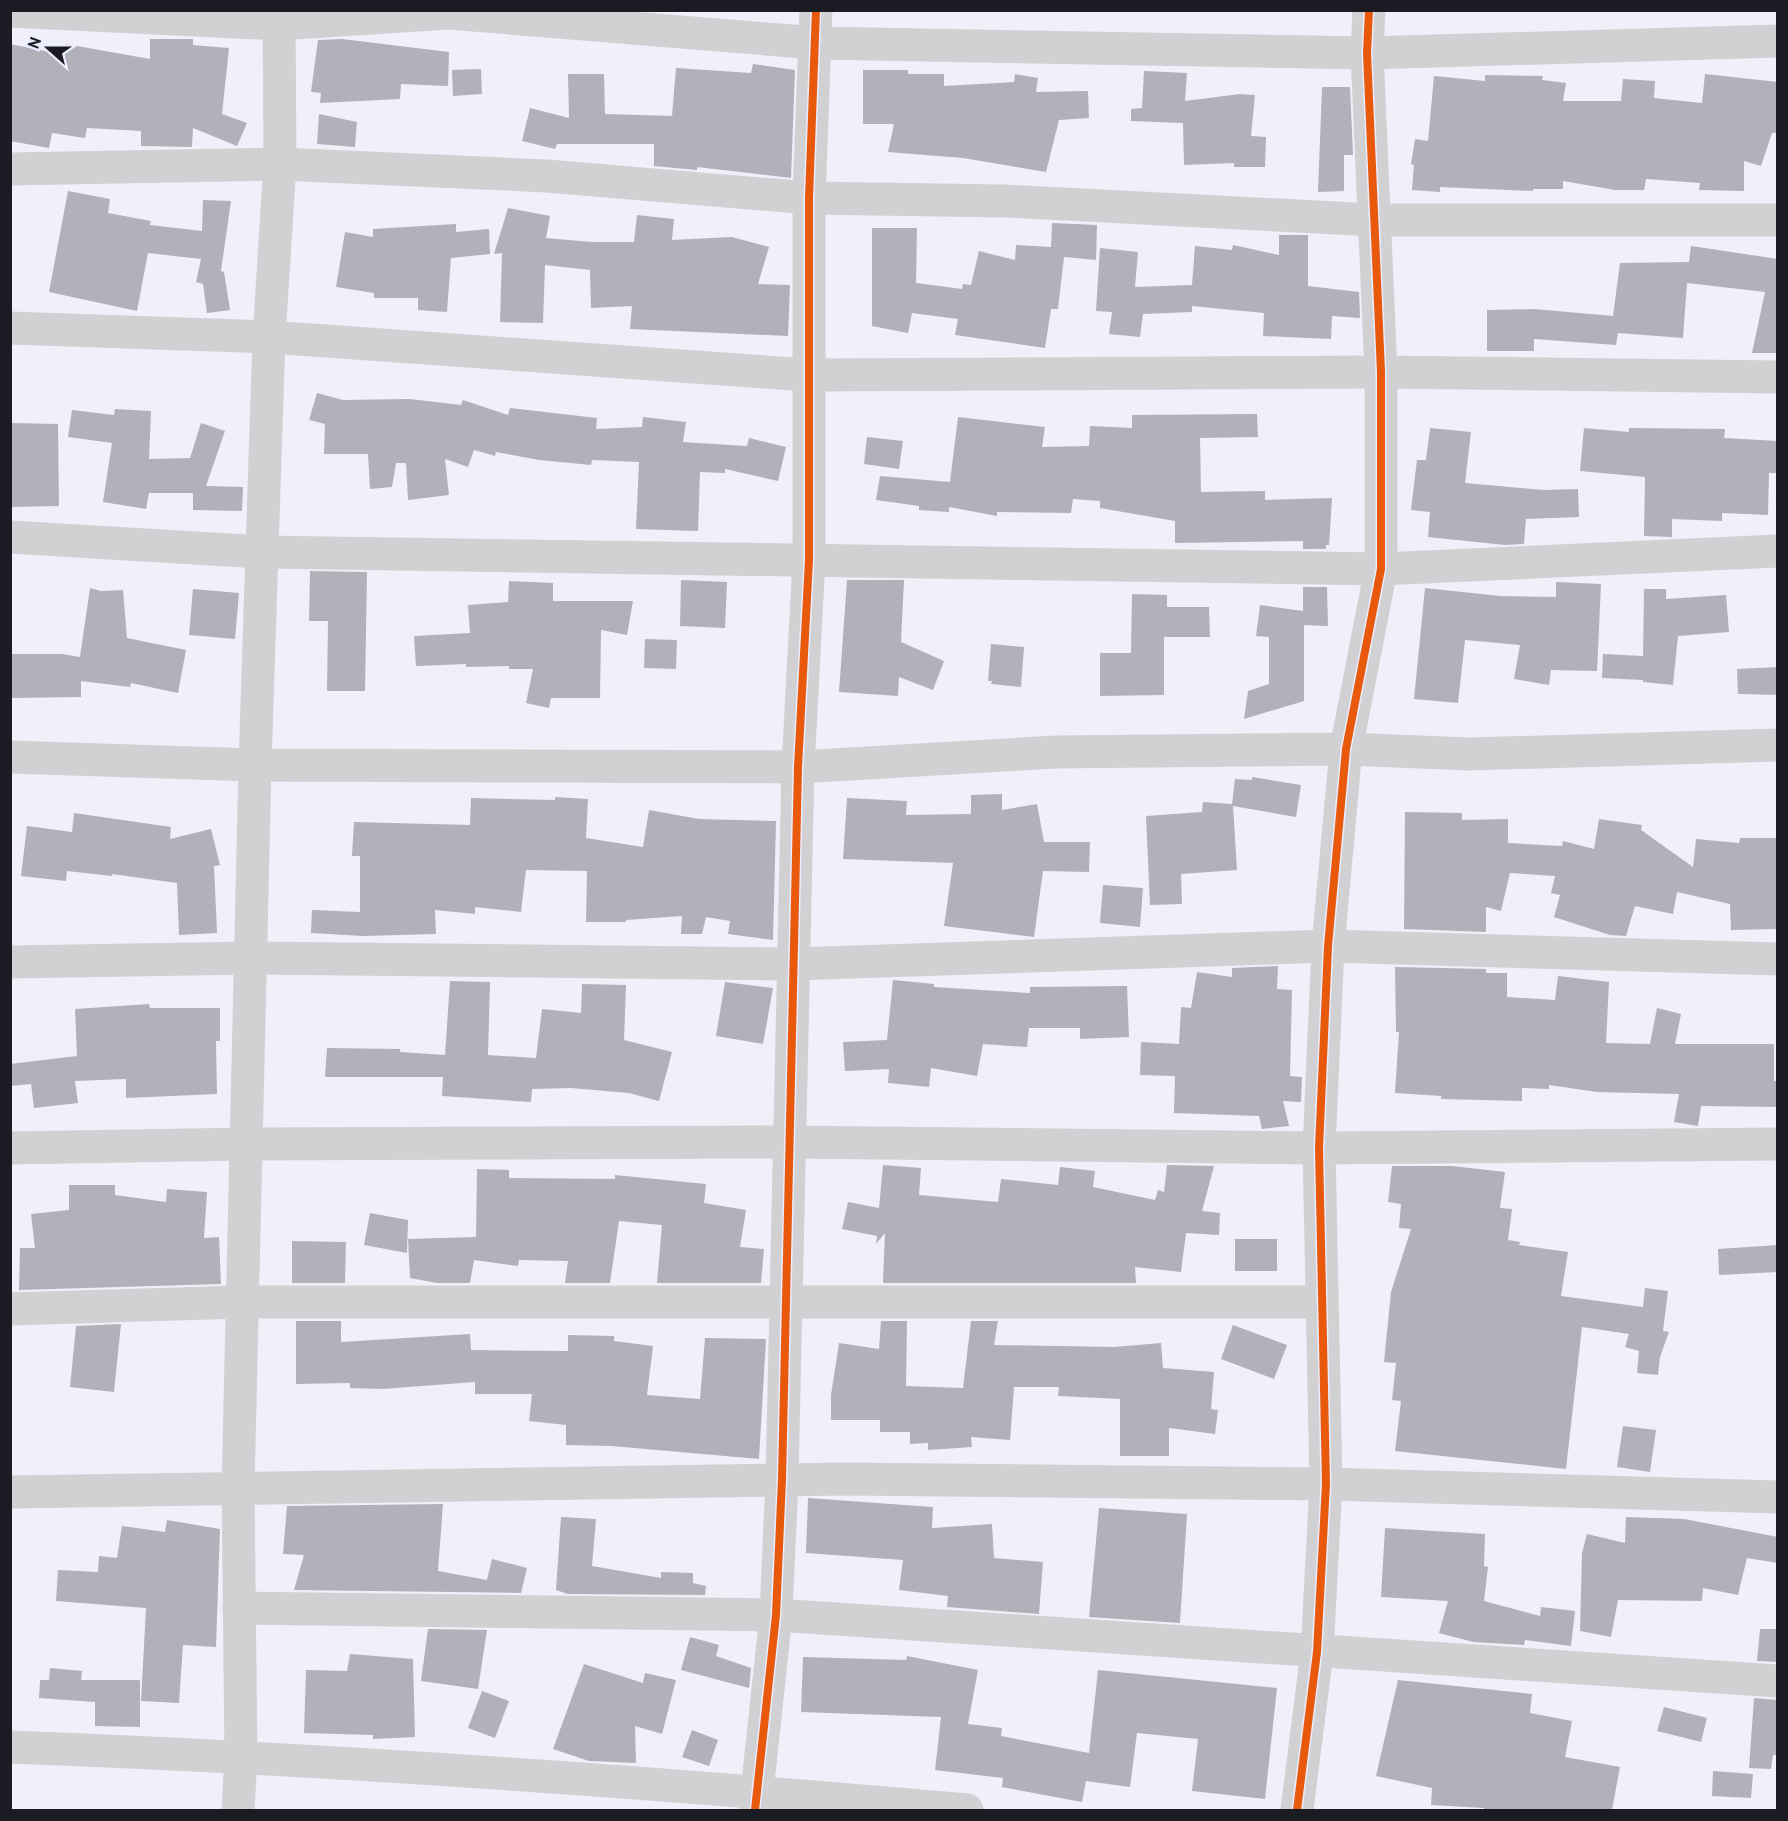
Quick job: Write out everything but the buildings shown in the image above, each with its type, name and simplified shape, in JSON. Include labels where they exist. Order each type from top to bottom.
[{"type":"street","points":[[755,1801],[776,1615],[782,1479],[798,766],[809,560],[809,198],[816,10]]},
{"type":"street","points":[[1297,1810],[1317,1652],[1326,1484],[1318,1148],[1328,946],[1346,749],[1381,569],[1380,372],[1367,54],[1369,10]]},
{"type":"street","points":[[10,11],[279,17],[448,14],[816,43],[1367,54],[1778,41]]},
{"type":"street","points":[[238,1810],[240,1758],[238,1488],[255,765],[269,337],[280,164],[279,17]]},
{"type":"street","points":[[10,169],[280,164],[547,176],[809,198],[1005,201],[1375,220],[1778,220]]},
{"type":"street","points":[[10,328],[269,337],[808,375],[1380,372],[1778,377]]},
{"type":"street","points":[[10,537],[262,552],[1381,569],[1778,551]]},
{"type":"street","points":[[10,757],[255,765],[798,766],[1056,752],[1346,749],[1469,754],[1778,745]]},
{"type":"street","points":[[10,962],[252,958],[793,964],[1328,946],[1778,959]]},
{"type":"street","points":[[10,1148],[247,1144],[788,1142],[1318,1148],[1777,1144],[1778,1139]]},
{"type":"street","points":[[10,1309],[243,1302],[1322,1302]]},
{"type":"street","points":[[10,1492],[782,1479],[1326,1484],[1778,1497]]},
{"type":"street","points":[[239,1608],[776,1615],[1778,1681]]},
{"type":"street","points":[[10,1747],[240,1758],[755,1801],[967,1810]]},
{"type":"cycle path","points":[[755,1810],[776,1615],[782,1479],[798,767],[809,560],[809,198],[816,10]]},
{"type":"cycle path","points":[[1297,1810],[1317,1652],[1326,1484],[1319,1148],[1328,946],[1346,749],[1381,569],[1381,372],[1367,53],[1369,10]]}]
